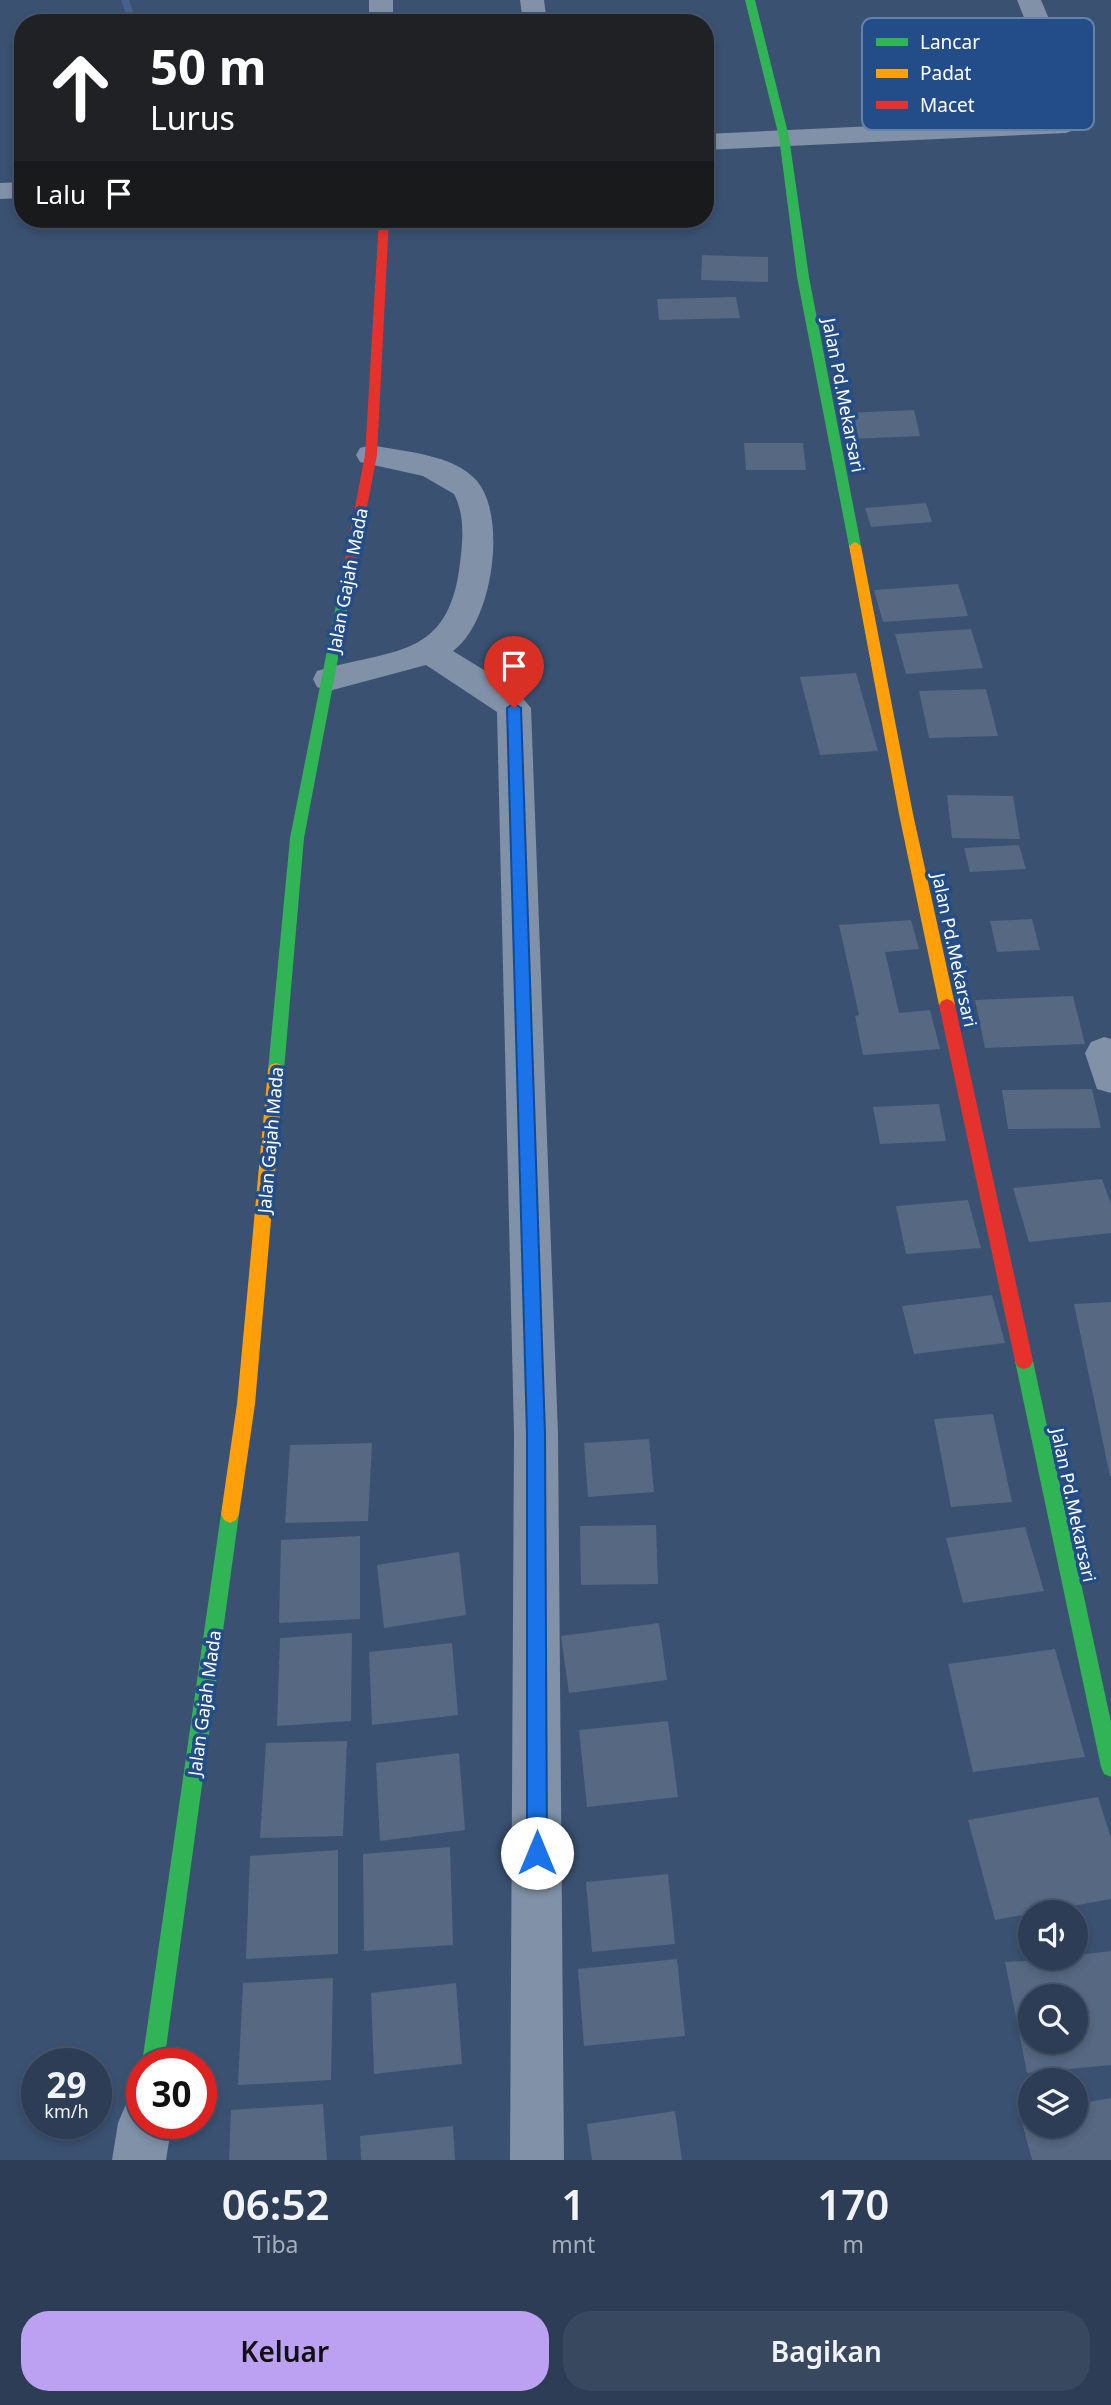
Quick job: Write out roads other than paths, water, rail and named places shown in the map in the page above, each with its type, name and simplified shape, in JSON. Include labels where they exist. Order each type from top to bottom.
[{"type":"street","name":"Jalan Pd.Mekarsari","points":[[750,0],[785,137],[803,277],[906,814],[1111,1767]]},
{"type":"street","points":[[1029,0],[1037,18]]},
{"type":"street","points":[[714,141],[949,130]]},
{"type":"street","name":"Jalan Gajah Mada","points":[[155,2048],[246,1404],[297,838],[371,454],[384,228]]},
{"type":"street","points":[[329,679],[429,652],[448,639],[462,619],[477,564],[477,513],[466,489],[442,471],[371,454]]},
{"type":"street","points":[[429,652],[503,698],[514,708],[536,1434],[537,2160]]},
{"type":"street","points":[[139,2160],[142,2139]]},
{"type":"waterway","points":[[125,0],[130,14]]}]
